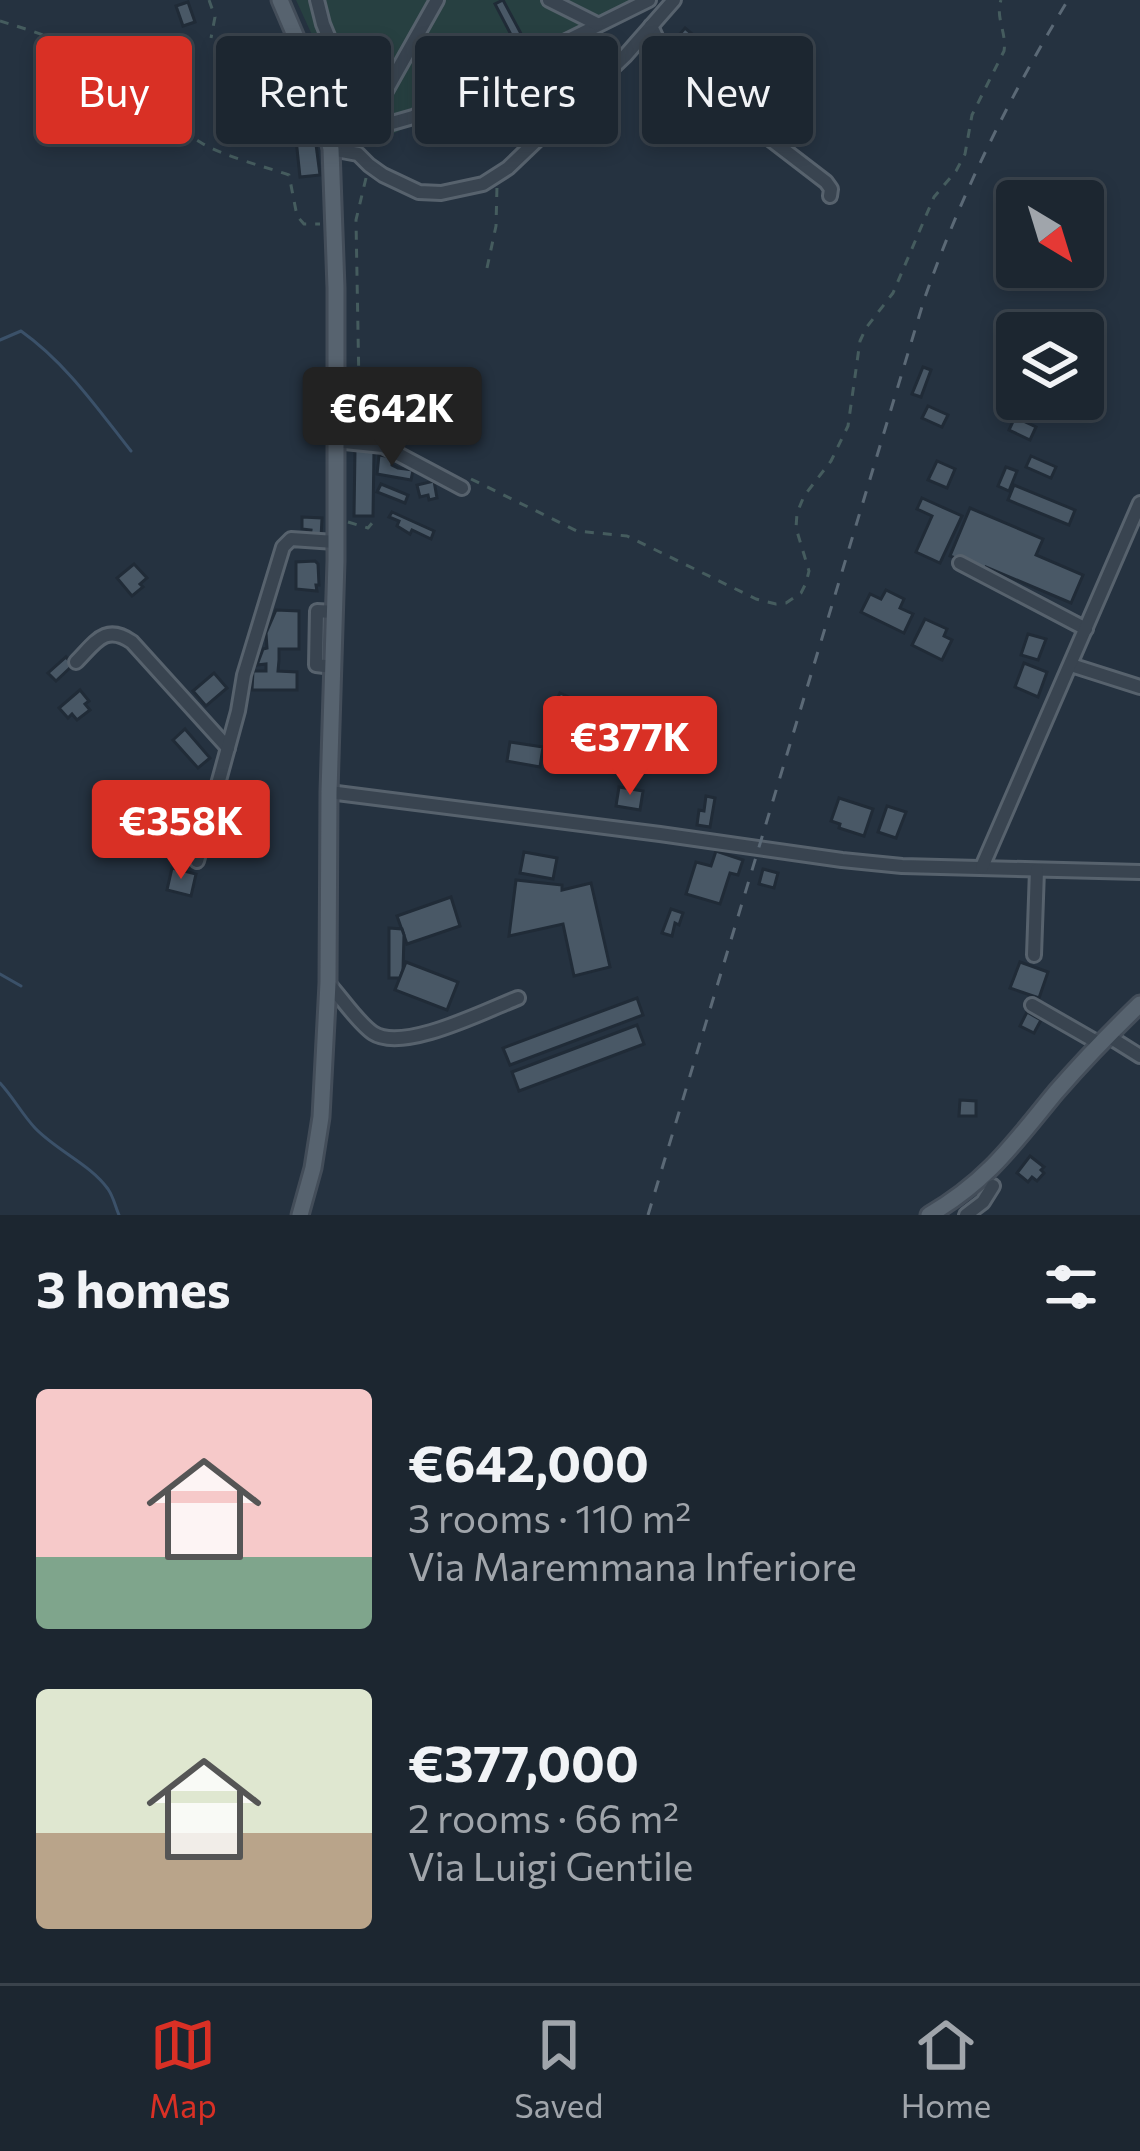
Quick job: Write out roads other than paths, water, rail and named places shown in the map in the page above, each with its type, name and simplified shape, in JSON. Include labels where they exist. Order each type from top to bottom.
[{"type":"main road","points":[[280,0],[315,82],[331,149],[334,224],[328,983],[321,1117],[301,1215]]},
{"type":"main road","points":[[929,1215],[993,1186],[1104,1040],[1140,1004]]},
{"type":"street","points":[[316,0],[328,36]]},
{"type":"street","points":[[391,83],[436,0]]},
{"type":"street","points":[[548,0],[597,24]]},
{"type":"street","points":[[391,123],[649,0]]},
{"type":"street","points":[[331,149],[358,154],[368,166],[426,193],[471,188],[495,178],[608,72],[674,0]]},
{"type":"street","points":[[651,26],[668,60],[826,182],[830,196]]},
{"type":"street","points":[[331,149],[338,144]]},
{"type":"street","points":[[334,441],[383,446],[462,488]]},
{"type":"street","points":[[982,867],[1140,502]]},
{"type":"street","points":[[197,861],[244,675],[283,547],[291,539],[335,542]]},
{"type":"street","points":[[960,563],[1086,629]]},
{"type":"street","points":[[76,662],[100,638],[109,633],[122,635],[228,748]]},
{"type":"street","points":[[1071,665],[1140,687]]},
{"type":"street","points":[[329,792],[902,866],[1140,872]]},
{"type":"street","points":[[1034,955],[1037,870]]},
{"type":"street","points":[[328,983],[367,1028],[391,1039],[427,1033],[518,998]]},
{"type":"street","points":[[1032,1005],[1140,1056]]},
{"type":"street","points":[[966,1215],[993,1186]]},
{"type":"waterway","points":[[0,340],[21,331],[37,344],[80,387],[131,451]]},
{"type":"waterway","points":[[0,974],[21,986]]},
{"type":"waterway","points":[[0,1083],[35,1128],[101,1180],[119,1215]]},
{"type":"railway","points":[[648,1215],[924,300],[988,146],[1068,0]]}]
